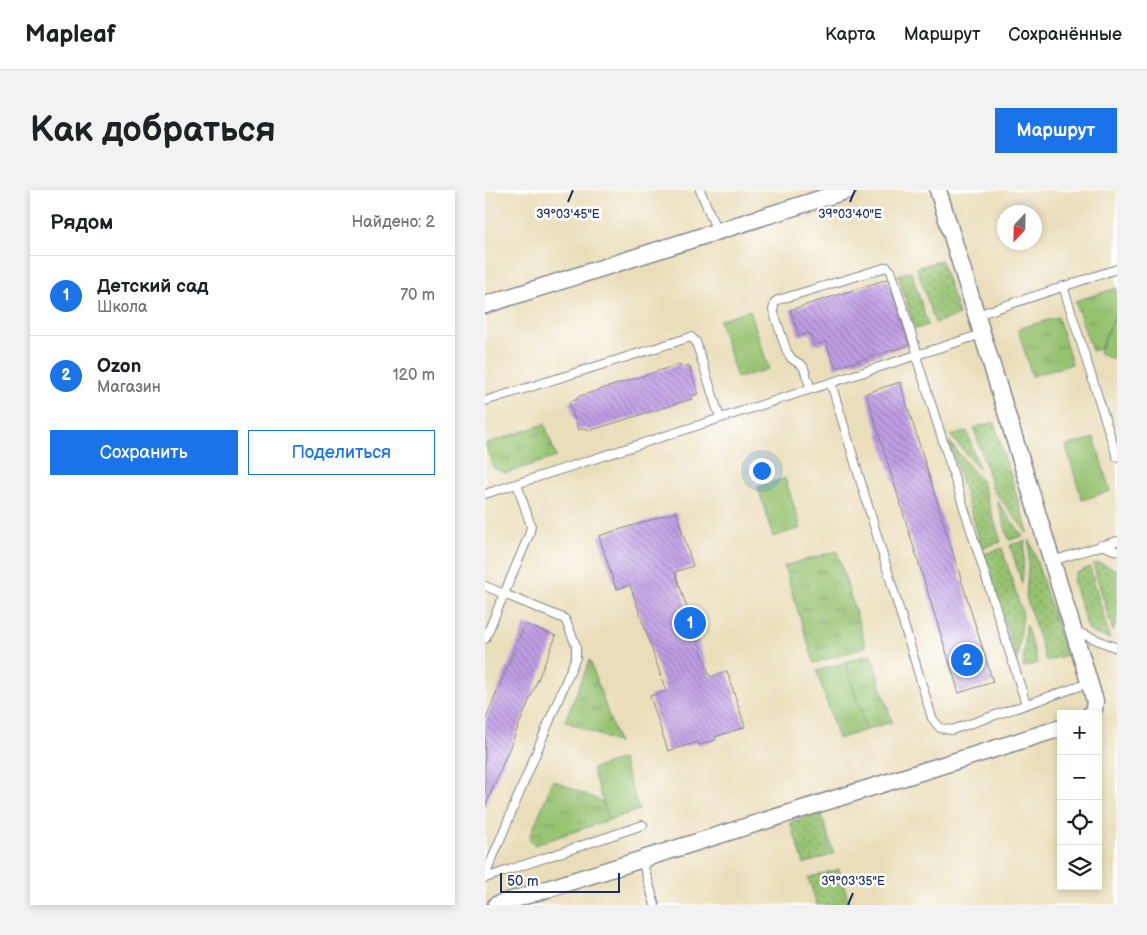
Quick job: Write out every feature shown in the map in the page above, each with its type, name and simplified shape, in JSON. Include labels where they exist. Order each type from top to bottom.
[{"type":"street","points":[[485,305],[848,190]]},
{"type":"street","points":[[938,190],[1095,701],[1093,710]]},
{"type":"street","points":[[496,905],[1057,729]]},
{"type":"lane","points":[[700,190],[717,232]]},
{"type":"lane","points":[[811,389],[803,366],[787,352],[773,310],[775,302],[887,267],[891,271],[1026,704]]},
{"type":"lane","points":[[977,315],[1117,269]]},
{"type":"lane","points":[[1063,286],[1117,457]]},
{"type":"lane","points":[[485,494],[982,334]]},
{"type":"lane","points":[[485,401],[691,337],[696,342],[720,418]]},
{"type":"lane","points":[[831,383],[933,718],[940,728],[952,730],[1089,683]]},
{"type":"lane","points":[[485,639],[531,526],[517,484]]},
{"type":"lane","points":[[1052,561],[1117,540]]},
{"type":"lane","points":[[1101,545],[1117,552]]},
{"type":"lane","points":[[485,586],[565,619],[577,651],[485,877]]},
{"type":"lane","points":[[1073,630],[1117,648]]},
{"type":"lane","points":[[485,877],[643,825]]},
{"type":"lane","points":[[642,860],[655,905]]},
{"type":"green space","points":[[941,260],[959,315],[935,323],[917,268]]},
{"type":"green space","points":[[911,271],[928,325],[915,329],[898,275]]},
{"type":"green space","points":[[1117,288],[1117,312],[1100,349],[1092,351],[1075,301]]},
{"type":"green space","points":[[750,310],[769,369],[737,378],[719,320]]},
{"type":"green space","points":[[1117,312],[1117,361],[1099,353]]},
{"type":"green space","points":[[1058,317],[1072,364],[1032,376],[1018,329]]},
{"type":"green space","points":[[994,422],[1027,533],[993,490],[974,428]]},
{"type":"green space","points":[[545,424],[556,457],[507,473],[494,469],[485,444]]},
{"type":"green space","points":[[967,431],[979,469],[951,436]]},
{"type":"green space","points":[[1094,438],[1110,491],[1082,500],[1066,446]]},
{"type":"green space","points":[[949,441],[982,482],[1001,542],[982,548]]},
{"type":"green space","points":[[785,478],[801,528],[773,537],[758,487]]},
{"type":"green space","points":[[997,501],[1023,536],[1009,540]]},
{"type":"green space","points":[[1030,540],[1066,655],[1046,661],[1026,597]]},
{"type":"green space","points":[[1025,541],[1022,584],[1010,545]]},
{"type":"green space","points":[[1002,548],[1023,615],[1017,662],[984,554]]},
{"type":"green space","points":[[837,551],[866,647],[814,663],[784,566]]},
{"type":"green space","points":[[1099,563],[1117,570],[1117,622],[1113,632],[1093,564]]},
{"type":"green space","points":[[1090,567],[1110,639],[1092,633],[1088,629],[1073,581],[1076,573]]},
{"type":"green space","points":[[1026,625],[1038,663],[1023,668]]},
{"type":"green space","points":[[871,654],[892,722],[866,730],[845,662]]},
{"type":"green space","points":[[590,660],[618,743],[565,721]]},
{"type":"green space","points":[[845,662],[866,730],[838,739],[817,671]]},
{"type":"green space","points":[[622,759],[639,810],[609,820],[592,769]]},
{"type":"green space","points":[[553,780],[603,802],[609,820],[534,845],[529,839]]},
{"type":"green space","points":[[821,813],[834,854],[804,864],[790,822]]},
{"type":"green space","points":[[839,869],[850,905],[817,905],[808,878]]},
{"type":"building","points":[[888,279],[909,345],[835,368],[826,342],[814,345],[810,333],[799,336],[790,310]]},
{"type":"building","points":[[680,364],[681,367],[689,365],[698,394],[691,396],[692,399],[588,431],[587,428],[578,430],[569,402],[578,399],[577,397]]},
{"type":"building","points":[[900,382],[993,682],[959,693],[866,393]]},
{"type":"building","points":[[676,512],[693,566],[675,572],[710,677],[727,671],[745,727],[715,737],[716,740],[699,745],[698,742],[668,751],[650,696],[666,691],[630,585],[616,589],[599,536]]},
{"type":"building","points":[[525,624],[556,636],[485,807],[485,721]]},
{"type":"place","name":"Детский сад","points":[[690,623]]},
{"type":"place","name":"Ozon","points":[[967,660]]}]
